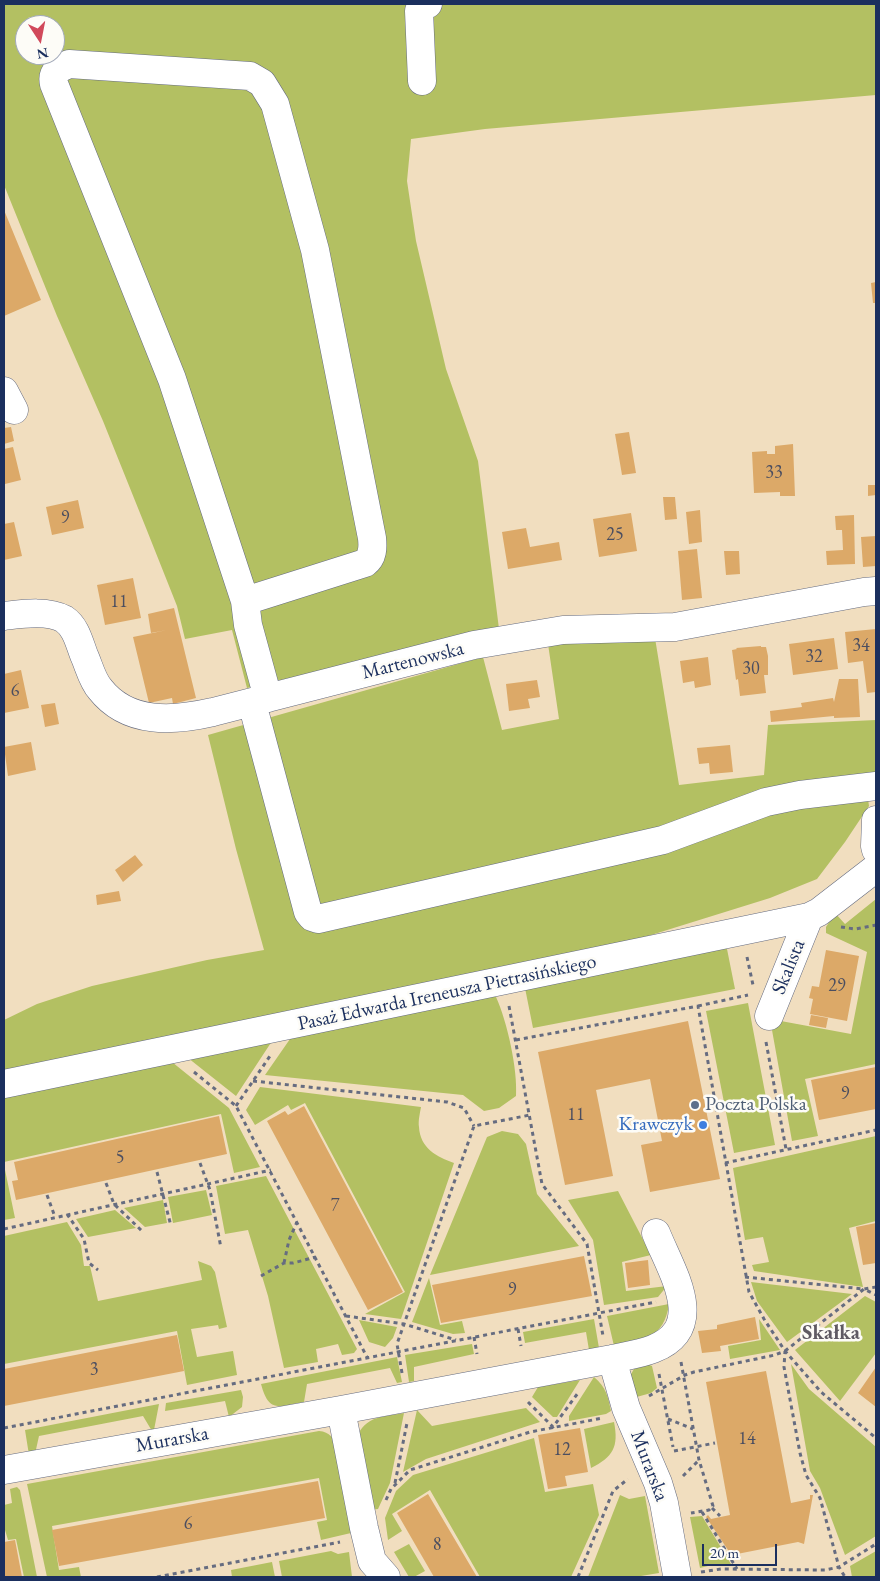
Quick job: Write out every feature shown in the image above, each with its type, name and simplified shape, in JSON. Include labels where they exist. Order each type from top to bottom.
[{"type":"street","points":[[422,80],[419,11],[421,6],[428,4]]},
{"type":"street","points":[[245,601],[365,563],[372,555],[373,549],[316,250],[275,104],[262,83],[250,76],[69,64],[60,67],[53,77],[54,84],[172,379],[245,601],[260,701],[308,912],[312,917],[318,919],[663,840],[766,802],[800,795],[876,786]]},
{"type":"street","name":"Martenowska","points":[[4,616],[49,614],[66,621],[74,628],[100,689],[114,703],[127,711],[163,719],[186,718],[260,701],[494,642],[563,630],[675,627],[876,591]]},
{"type":"street","points":[[876,820],[874,846],[876,850]]},
{"type":"street","name":"Pasaż Edwarda Ireneusza Pietrasińskiego","points":[[4,1084],[741,933],[809,917],[820,912],[876,868]]},
{"type":"street","name":"Skalista","points":[[762,1004],[809,917]]},
{"type":"street","points":[[656,1233],[683,1306],[682,1321],[675,1335]]},
{"type":"street","name":"Murarska","points":[[4,1470],[341,1410],[609,1359],[653,1348],[675,1335]]},
{"type":"street","name":"Murarska","points":[[609,1359],[626,1408],[664,1503],[677,1575]]},
{"type":"street","points":[[341,1410],[364,1528],[376,1572]]},
{"type":"path","points":[[503,981],[516,1040],[542,1184],[588,1244],[599,1313],[609,1359]]},
{"type":"path","points":[[516,1040],[698,1006],[762,1004]]},
{"type":"path","points":[[698,1006],[745,1277],[751,1298],[785,1351],[821,1392],[876,1438]]},
{"type":"path","points":[[236,1106],[292,1025]]},
{"type":"path","points":[[168,1051],[236,1106],[368,1359]]},
{"type":"path","points":[[253,1081],[448,1102],[464,1108],[474,1126],[397,1344],[398,1352]]},
{"type":"path","points":[[474,1126],[530,1115]]},
{"type":"path","points":[[725,1163],[876,1130]]},
{"type":"path","points":[[200,1163],[208,1183],[221,1248]]},
{"type":"path","points":[[4,1229],[271,1170]]},
{"type":"path","points":[[157,1172],[170,1226]]},
{"type":"path","points":[[106,1183],[114,1204],[142,1231]]},
{"type":"path","points":[[47,1195],[55,1217]]},
{"type":"path","points":[[67,1214],[84,1239],[89,1262],[98,1270]]},
{"type":"path","points":[[284,1263],[289,1240],[297,1222]]},
{"type":"path","points":[[260,1276],[284,1263],[294,1263],[316,1257]]},
{"type":"path","points":[[745,1277],[864,1289],[876,1287]]},
{"type":"path","points":[[864,1289],[876,1294]]},
{"type":"path","points":[[157,1577],[353,1540],[378,1517],[391,1489],[410,1470],[530,1432],[606,1418],[685,1375],[699,1370],[775,1355],[785,1351],[864,1289]]},
{"type":"path","points":[[4,1428],[681,1297]]},
{"type":"path","points":[[346,1316],[404,1324],[457,1340]]},
{"type":"path","points":[[518,1329],[521,1346]]},
{"type":"path","points":[[675,1335],[685,1375],[699,1460],[712,1508],[720,1516]]},
{"type":"path","points":[[474,1337],[477,1354]]},
{"type":"path","points":[[785,1351],[784,1367],[800,1453],[806,1475],[820,1498],[839,1567],[845,1577]]},
{"type":"path","points":[[528,1402],[553,1428]]},
{"type":"path","points":[[667,1418],[693,1429]]},
{"type":"path","points":[[578,1577],[613,1492],[619,1485],[650,1464],[674,1452],[715,1443]]},
{"type":"path","points":[[679,1480],[699,1460]]},
{"type":"path","points":[[712,1508],[702,1512],[738,1570]]},
{"type":"path","points":[[704,1572],[825,1570],[839,1567],[876,1544]]},
{"type":"green space","points":[[4,4],[876,4],[876,95],[485,129],[411,139],[407,181],[416,241],[446,369],[478,461],[499,629],[247,688],[232,630],[185,639],[177,606],[103,421],[57,316],[4,185]]},
{"type":"green space","points":[[655,638],[679,785],[764,775],[768,725],[876,720],[876,781],[868,799],[869,806],[817,879],[770,898],[619,945],[4,1071],[4,1020],[37,1004],[92,986],[207,960],[264,950],[236,849],[208,735],[483,657],[502,730],[559,719],[548,644]]},
{"type":"green space","points":[[876,899],[876,1064],[805,1079],[818,1136],[792,1141],[770,1019],[851,1034],[867,952],[826,933],[826,927],[835,913],[845,924]]},
{"type":"green space","points":[[726,944],[735,989],[533,1028],[524,983]]},
{"type":"green space","points":[[473,996],[496,997],[508,1032],[515,1073],[516,1096],[499,1108],[484,1111],[463,1095],[265,1075],[290,1039],[300,1029]]},
{"type":"green space","points":[[748,1003],[775,1145],[734,1153],[706,1011]]},
{"type":"green space","points":[[276,1035],[236,1096],[183,1054]]},
{"type":"green space","points":[[167,1058],[229,1108],[260,1167],[234,1173],[221,1114],[4,1162],[4,1091]]},
{"type":"green space","points":[[260,1087],[421,1107],[419,1125],[423,1141],[430,1151],[454,1163],[401,1319],[365,1314],[405,1292],[305,1103],[291,1110],[288,1105],[255,1125],[246,1110]]},
{"type":"green space","points":[[502,1131],[518,1134],[526,1144],[537,1194],[579,1246],[430,1275],[487,1137]]},
{"type":"green space","points":[[876,1136],[876,1221],[849,1228],[863,1287],[754,1271],[752,1265],[769,1262],[763,1237],[745,1240],[733,1168]]},
{"type":"green space","points":[[4,1165],[15,1218],[4,1220]]},
{"type":"green space","points":[[266,1176],[357,1349],[354,1353],[342,1355],[338,1344],[316,1349],[318,1362],[284,1368],[268,1296],[248,1230],[225,1234],[216,1186]]},
{"type":"green space","points":[[206,1190],[212,1215],[173,1223],[168,1197]]},
{"type":"green space","points":[[618,1191],[651,1255],[622,1262],[626,1291],[667,1286],[658,1297],[604,1305],[593,1240],[568,1200]]},
{"type":"green space","points":[[163,1200],[167,1223],[145,1227],[124,1208]]},
{"type":"green space","points":[[115,1210],[136,1228],[88,1237],[76,1219]]},
{"type":"green space","points":[[67,1222],[81,1245],[84,1266],[90,1266],[98,1301],[202,1280],[198,1261],[211,1266],[215,1272],[227,1327],[219,1329],[218,1325],[191,1329],[197,1357],[233,1351],[237,1375],[187,1385],[177,1331],[4,1364],[4,1236]]},
{"type":"green space","points":[[429,1278],[440,1325],[462,1321],[465,1333],[453,1334],[412,1322]]},
{"type":"green space","points":[[751,1282],[852,1294],[787,1342],[757,1301]]},
{"type":"green space","points":[[865,1296],[876,1302],[876,1353],[840,1401],[795,1350]]},
{"type":"green space","points":[[669,1304],[666,1316],[657,1331],[643,1339],[614,1346],[607,1316]]},
{"type":"green space","points":[[594,1319],[599,1348],[589,1350],[586,1332],[525,1343],[523,1332]]},
{"type":"green space","points":[[759,1319],[780,1350],[730,1359],[728,1346],[761,1340]]},
{"type":"green space","points":[[359,1320],[397,1327],[393,1338],[385,1347],[369,1342]]},
{"type":"green space","points":[[472,1344],[474,1354],[414,1367],[414,1381],[409,1382],[405,1355]]},
{"type":"green space","points":[[397,1357],[402,1382],[397,1383],[390,1368],[307,1384],[304,1402],[276,1406],[268,1400],[261,1384]]},
{"type":"green space","points":[[647,1364],[652,1366],[657,1388],[651,1393],[633,1398],[627,1381],[634,1369]]},
{"type":"green space","points":[[791,1364],[809,1389],[876,1447],[876,1536],[845,1555],[820,1488],[810,1471]]},
{"type":"green space","points":[[594,1377],[606,1392],[611,1411],[606,1414],[569,1421],[569,1416]]},
{"type":"green space","points":[[580,1380],[557,1417],[553,1417],[532,1397],[538,1387]]},
{"type":"green space","points":[[241,1390],[243,1397],[242,1407],[229,1417],[225,1401],[165,1411],[166,1403]]},
{"type":"green space","points":[[159,1404],[154,1430],[152,1431],[143,1416],[39,1436],[35,1454],[29,1455],[25,1430]]},
{"type":"green space","points":[[526,1408],[540,1422],[426,1459],[403,1472],[417,1410],[432,1426]]},
{"type":"green space","points":[[404,1413],[390,1483],[378,1509],[370,1510],[358,1434],[372,1420]]},
{"type":"green space","points":[[614,1422],[616,1438],[613,1450],[605,1460],[591,1468],[584,1429]]},
{"type":"green space","points":[[319,1431],[331,1436],[337,1448],[351,1533],[321,1540],[317,1522],[327,1520],[319,1478],[52,1526],[59,1570],[79,1567],[81,1577],[47,1577],[27,1484]]},
{"type":"green space","points":[[534,1438],[545,1492],[593,1484],[599,1515],[571,1577],[480,1577],[430,1490],[392,1514],[402,1531],[388,1540],[385,1518],[396,1491],[413,1475]]},
{"type":"green space","points":[[17,1487],[20,1490],[37,1577],[24,1577],[16,1539],[8,1540],[4,1530],[4,1505],[12,1503],[10,1489]]},
{"type":"green space","points":[[620,1495],[629,1499],[645,1496],[659,1573],[635,1577],[588,1577]]},
{"type":"green space","points":[[702,1516],[731,1564],[716,1564],[700,1568],[690,1517]]},
{"type":"green space","points":[[409,1544],[425,1571],[414,1577],[409,1577],[394,1552]]},
{"type":"green space","points":[[331,1551],[338,1554],[349,1552],[352,1577],[282,1577],[279,1561]]},
{"type":"green space","points":[[876,1551],[876,1577],[852,1577],[850,1566]]},
{"type":"green space","points":[[272,1562],[275,1577],[232,1577],[231,1570]]},
{"type":"building","points":[[4,210],[41,300],[4,316]]},
{"type":"building","points":[[876,282],[876,303],[873,303],[871,283]]},
{"type":"building","points":[[11,427],[14,441],[4,444],[4,428]]},
{"type":"building","points":[[629,432],[636,473],[622,475],[615,434]]},
{"type":"building","points":[[793,444],[795,496],[780,496],[780,492],[754,493],[752,452],[767,451],[767,454],[775,454],[775,446]]},
{"type":"building","points":[[13,447],[21,480],[5,484],[4,449]]},
{"type":"building","points":[[868,485],[876,485],[876,495],[868,496]]},
{"type":"building","points":[[663,497],[675,497],[677,519],[665,520]]},
{"type":"building","points":[[78,500],[84,528],[52,535],[46,507]]},
{"type":"building","points":[[700,510],[702,542],[689,544],[686,512]]},
{"type":"building","points":[[631,513],[637,551],[599,557],[593,519]]},
{"type":"building","points":[[854,515],[855,564],[827,565],[826,551],[843,550],[842,530],[836,530],[835,516]]},
{"type":"building","points":[[14,522],[22,556],[4,560],[4,524]]},
{"type":"building","points":[[526,528],[530,547],[559,542],[562,560],[508,569],[502,532]]},
{"type":"building","points":[[876,536],[876,566],[863,567],[861,537]]},
{"type":"building","points":[[697,549],[702,598],[682,600],[678,551]]},
{"type":"building","points":[[724,551],[739,551],[740,574],[726,575]]},
{"type":"building","points":[[133,578],[141,618],[105,625],[97,585]]},
{"type":"building","points":[[174,608],[196,698],[173,704],[172,698],[149,703],[133,637],[167,630],[151,633],[148,614]]},
{"type":"building","points":[[876,629],[876,692],[867,693],[863,661],[848,663],[845,632]]},
{"type":"building","points":[[834,638],[838,669],[793,675],[789,644]]},
{"type":"building","points":[[766,647],[768,656],[768,675],[764,675],[766,693],[740,696],[732,650]]},
{"type":"building","points":[[708,657],[711,685],[695,688],[694,681],[683,683],[680,661]]},
{"type":"building","points":[[21,670],[29,708],[4,713],[4,674]]},
{"type":"building","points":[[839,679],[858,679],[860,717],[834,718],[834,716],[771,722],[770,711],[802,707],[801,703],[833,698],[834,702]]},
{"type":"building","points":[[537,680],[540,697],[528,699],[530,708],[509,711],[506,684]]},
{"type":"building","points":[[55,703],[59,724],[45,727],[41,705]]},
{"type":"building","points":[[31,742],[36,770],[8,776],[4,747]]},
{"type":"building","points":[[730,745],[733,772],[710,774],[709,763],[699,764],[697,748]]},
{"type":"building","points":[[135,855],[143,865],[123,882],[115,870]]},
{"type":"building","points":[[119,891],[121,901],[97,905],[96,895]]},
{"type":"building","points":[[826,950],[859,956],[847,1021],[810,1014],[813,999],[809,998],[812,986],[819,987]]},
{"type":"building","points":[[811,1015],[828,1018],[826,1028],[809,1025]]},
{"type":"building","points":[[688,1021],[720,1179],[650,1192],[641,1145],[662,1141],[650,1079],[596,1090],[613,1176],[565,1185],[538,1052]]},
{"type":"building","points":[[876,1067],[876,1109],[819,1120],[811,1080]]},
{"type":"building","points":[[304,1106],[403,1292],[368,1310],[267,1121],[285,1111],[288,1115]]},
{"type":"building","points":[[219,1116],[227,1154],[16,1200],[12,1181],[18,1180],[14,1162]]},
{"type":"building","points":[[876,1223],[876,1263],[863,1265],[856,1227]]},
{"type":"building","points":[[584,1256],[592,1296],[441,1323],[432,1285]]},
{"type":"building","points":[[648,1260],[650,1285],[628,1288],[625,1263]]},
{"type":"building","points":[[755,1317],[759,1339],[720,1346],[721,1351],[702,1353],[698,1331],[717,1329],[717,1325]]},
{"type":"building","points":[[177,1335],[184,1371],[4,1406],[4,1369]]},
{"type":"building","points":[[876,1367],[876,1407],[858,1393]]},
{"type":"building","points":[[766,1371],[791,1503],[810,1499],[810,1495],[813,1495],[804,1544],[798,1542],[737,1554],[734,1559],[706,1517],[708,1515],[711,1519],[730,1515],[706,1382]]},
{"type":"building","points":[[580,1428],[588,1472],[565,1476],[567,1486],[548,1489],[538,1435]]},
{"type":"building","points":[[318,1481],[325,1518],[59,1566],[52,1530]]},
{"type":"building","points":[[428,1494],[477,1577],[434,1577],[397,1513]]},
{"type":"building","points":[[15,1540],[22,1577],[4,1577],[4,1542]]},
{"type":"place","name":"Poczta Polska","points":[[695,1105]]},
{"type":"place","name":"Krawczyk","points":[[703,1125]]},
{"type":"district","name":"Skałka","points":[[831,1333]]}]
